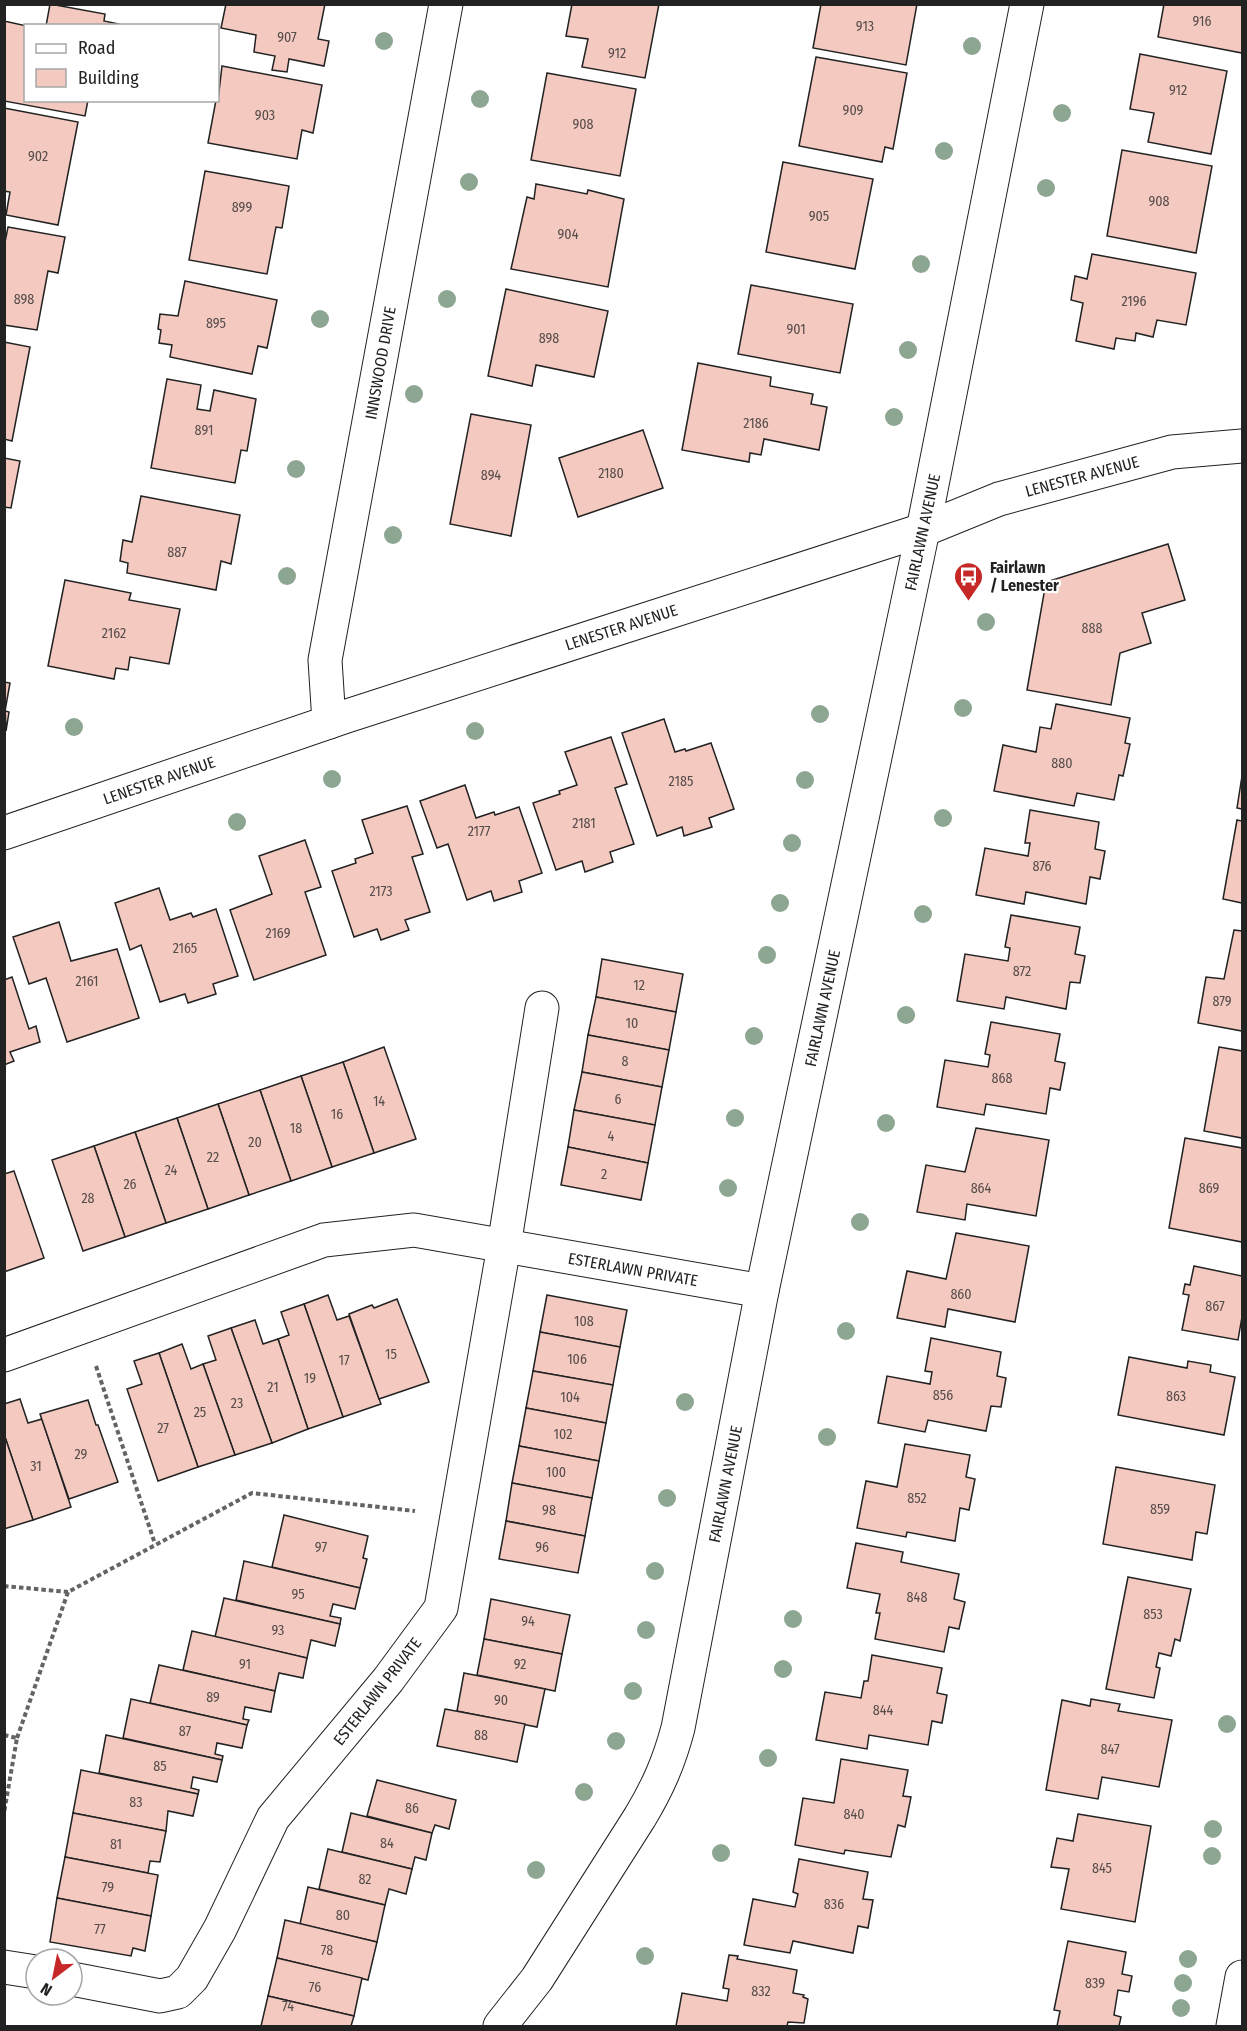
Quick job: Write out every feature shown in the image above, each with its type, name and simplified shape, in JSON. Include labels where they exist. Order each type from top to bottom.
[{"type":"street","name":"INNSWOOD DRIVE","points":[[329,722],[325,660],[446,4]]},
{"type":"street","name":"FAIRLAWN AVENUE","points":[[500,2026],[537,1979],[656,1791],[669,1761],[678,1728],[762,1291],[923,530],[1027,4]]},
{"type":"street","name":"LENESTER AVENUE","points":[[4,833],[329,722],[923,530],[999,498],[1172,452],[1242,446]]},
{"type":"street","name":"ESTERLAWN PRIVATE","points":[[84,1981],[160,1996],[178,1992],[192,1978],[220,1929],[273,1818],[388,1680],[441,1608],[504,1246],[542,1008]]},
{"type":"street","name":"ESTERLAWN PRIVATE","points":[[4,1355],[324,1240],[414,1230],[762,1291]]},
{"type":"street","points":[[4,1966],[24,1970]]},
{"type":"street","points":[[1233,2026],[1242,1977]]},
{"type":"street","name":"FAIRLAWN AVENUE","points":[[527,2026],[537,1979]]},
{"type":"path","points":[[83,1326],[155,1544]]},
{"type":"path","points":[[4,1586],[68,1592],[252,1493],[457,1515]]},
{"type":"path","points":[[4,1812],[17,1738],[68,1592]]},
{"type":"path","points":[[4,1735],[17,1738]]},
{"type":"building","points":[[50,4],[105,14],[104,21],[119,24],[46,24]]},
{"type":"building","points":[[226,4],[325,4],[318,39],[329,41],[324,66],[289,59],[287,72],[272,70],[275,56],[254,52],[256,35],[221,28]]},
{"type":"building","points":[[572,4],[659,4],[645,78],[582,67],[588,39],[566,36]]},
{"type":"building","points":[[821,4],[917,4],[906,65],[813,48]]},
{"type":"building","points":[[1164,4],[1242,4],[1242,53],[1158,37]]},
{"type":"building","points":[[4,21],[24,25],[24,102],[88,102],[85,116],[4,101]]},
{"type":"building","points":[[1140,54],[1227,71],[1211,154],[1148,142],[1154,113],[1130,109]]},
{"type":"building","points":[[816,57],[907,73],[893,149],[885,147],[882,162],[799,146]]},
{"type":"building","points":[[222,66],[322,85],[313,133],[302,130],[297,159],[208,143],[216,102],[219,102]]},
{"type":"building","points":[[547,73],[636,89],[620,176],[531,160]]},
{"type":"building","points":[[4,108],[78,122],[58,225],[6,215],[10,192],[4,191]]},
{"type":"building","points":[[1122,150],[1212,166],[1196,253],[1107,236]]},
{"type":"building","points":[[783,162],[873,179],[855,269],[766,252]]},
{"type":"building","points":[[205,171],[289,186],[282,228],[276,227],[267,274],[189,260]]},
{"type":"building","points":[[536,184],[587,194],[588,190],[624,199],[608,287],[511,269],[527,197],[534,199]]},
{"type":"building","points":[[8,227],[65,237],[58,273],[48,271],[37,330],[4,325],[4,247]]},
{"type":"building","points":[[1092,254],[1196,273],[1186,325],[1157,320],[1153,337],[1136,333],[1135,341],[1116,338],[1114,349],[1076,341],[1083,303],[1071,300],[1075,276],[1087,279]]},
{"type":"building","points":[[185,281],[277,300],[267,348],[258,346],[252,374],[170,357],[172,345],[159,343],[160,314],[178,316]]},
{"type":"building","points":[[751,285],[853,304],[840,373],[738,354]]},
{"type":"building","points":[[506,289],[608,311],[594,377],[536,365],[532,386],[488,376]]},
{"type":"building","points":[[4,342],[30,347],[12,441],[4,439]]},
{"type":"building","points":[[698,363],[771,377],[770,386],[813,394],[811,404],[827,407],[819,450],[764,439],[761,455],[750,453],[749,462],[682,450]]},
{"type":"building","points":[[167,379],[201,385],[197,409],[210,411],[214,390],[256,399],[247,451],[241,450],[235,483],[151,468]]},
{"type":"building","points":[[471,414],[531,425],[511,536],[450,524]]},
{"type":"building","points":[[643,430],[663,488],[578,517],[559,458]]},
{"type":"building","points":[[4,458],[20,461],[11,508],[4,507]]},
{"type":"building","points":[[141,496],[240,515],[231,564],[221,561],[216,590],[127,573],[128,563],[120,561],[123,540],[132,542]]},
{"type":"building","points":[[1168,544],[1185,600],[1142,613],[1151,643],[1120,653],[1111,705],[1027,690],[1046,582]]},
{"type":"building","points":[[65,580],[131,593],[129,600],[180,609],[169,664],[130,657],[128,670],[116,668],[114,679],[48,666]]},
{"type":"building","points":[[4,682],[10,683],[5,710]]},
{"type":"building","points":[[1056,704],[1130,718],[1125,743],[1130,744],[1123,776],[1119,775],[1114,800],[1077,793],[1074,806],[994,791],[1003,745],[1036,752],[1040,727],[1051,729]]},
{"type":"building","points":[[5,711],[9,712],[6,731]]},
{"type":"building","points":[[664,719],[675,752],[711,743],[734,809],[709,818],[712,827],[684,836],[682,827],[657,836],[622,733]]},
{"type":"building","points":[[611,737],[627,784],[615,788],[634,844],[610,852],[613,862],[585,872],[582,861],[556,870],[533,803],[560,794],[559,791],[577,785],[565,752]]},
{"type":"building","points":[[1242,776],[1242,809],[1237,808]]},
{"type":"building","points":[[465,785],[476,818],[494,812],[495,815],[519,807],[542,873],[519,881],[522,892],[494,901],[491,891],[467,900],[448,844],[437,848],[420,801]]},
{"type":"building","points":[[407,806],[423,854],[412,857],[430,912],[405,920],[409,930],[381,940],[377,929],[354,937],[332,871],[356,863],[355,859],[373,853],[362,820]]},
{"type":"building","points":[[1030,810],[1099,822],[1095,849],[1105,851],[1100,879],[1090,877],[1086,904],[1026,892],[1024,904],[976,895],[985,848],[1028,856],[1030,843],[1025,843]]},
{"type":"building","points":[[1237,820],[1242,821],[1242,903],[1223,899]]},
{"type":"building","points":[[305,840],[321,887],[305,892],[326,955],[254,980],[230,910],[272,894],[259,856]]},
{"type":"building","points":[[159,888],[170,920],[191,913],[193,917],[216,909],[238,976],[213,984],[216,994],[188,1003],[185,994],[160,1002],[141,945],[130,950],[115,903]]},
{"type":"building","points":[[1011,915],[1080,927],[1075,954],[1085,956],[1080,983],[1070,982],[1066,1009],[1006,997],[1004,1009],[957,1001],[965,954],[1008,961],[1010,948],[1005,947]]},
{"type":"building","points":[[59,922],[71,961],[117,949],[139,1018],[67,1042],[46,978],[29,984],[13,937]]},
{"type":"building","points":[[1234,930],[1242,931],[1242,1031],[1198,1023],[1206,977],[1224,979]]},
{"type":"building","points":[[602,959],[683,974],[676,1012],[596,997]]},
{"type":"building","points":[[12,977],[29,1029],[36,1026],[40,1042],[10,1052],[14,1061],[4,1065],[4,980]]},
{"type":"building","points":[[596,997],[676,1012],[669,1050],[588,1035]]},
{"type":"building","points":[[991,1022],[1060,1034],[1055,1061],[1065,1063],[1060,1090],[1050,1088],[1046,1114],[986,1104],[984,1115],[937,1107],[945,1060],[988,1067],[990,1055],[985,1054]]},
{"type":"building","points":[[588,1035],[669,1050],[662,1087],[582,1072]]},
{"type":"building","points":[[384,1047],[416,1139],[374,1153],[343,1062]]},
{"type":"building","points":[[1219,1047],[1242,1051],[1242,1138],[1204,1131]]},
{"type":"building","points":[[343,1062],[374,1153],[332,1167],[301,1076]]},
{"type":"building","points":[[582,1072],[662,1087],[655,1125],[574,1110]]},
{"type":"building","points":[[301,1076],[332,1167],[291,1181],[260,1090]]},
{"type":"building","points":[[260,1090],[291,1181],[249,1195],[218,1104]]},
{"type":"building","points":[[218,1104],[249,1195],[208,1209],[177,1118]]},
{"type":"building","points":[[574,1110],[655,1125],[648,1163],[568,1147]]},
{"type":"building","points":[[177,1118],[208,1209],[166,1223],[135,1132]]},
{"type":"building","points":[[976,1128],[1049,1140],[1036,1216],[967,1204],[965,1220],[917,1212],[926,1165],[965,1172]]},
{"type":"building","points":[[135,1132],[166,1223],[125,1237],[94,1146]]},
{"type":"building","points":[[1185,1138],[1242,1148],[1242,1242],[1169,1228]]},
{"type":"building","points":[[94,1146],[125,1237],[83,1251],[52,1160]]},
{"type":"building","points":[[568,1147],[648,1163],[641,1200],[561,1185]]},
{"type":"building","points":[[14,1171],[44,1258],[4,1272],[4,1174]]},
{"type":"building","points":[[956,1233],[1029,1246],[1015,1322],[948,1309],[945,1327],[897,1318],[907,1271],[946,1279]]},
{"type":"building","points":[[1194,1266],[1242,1276],[1242,1317],[1238,1340],[1182,1330],[1189,1295],[1183,1294],[1185,1284],[1190,1285]]},
{"type":"building","points":[[328,1295],[337,1320],[349,1316],[381,1404],[343,1417],[304,1304]]},
{"type":"building","points":[[547,1295],[627,1310],[620,1347],[540,1332]]},
{"type":"building","points":[[397,1299],[429,1382],[379,1399],[349,1314]]},
{"type":"building","points":[[304,1304],[343,1417],[308,1429],[278,1339],[289,1335],[281,1312]]},
{"type":"building","points":[[255,1320],[263,1344],[278,1339],[308,1429],[272,1443],[231,1328]]},
{"type":"building","points":[[231,1328],[272,1443],[235,1455],[203,1364],[216,1360],[208,1336]]},
{"type":"building","points":[[540,1332],[620,1347],[613,1385],[533,1371]]},
{"type":"building","points":[[931,1338],[1001,1352],[997,1376],[1006,1378],[1001,1407],[991,1406],[986,1431],[928,1420],[925,1432],[878,1423],[887,1376],[930,1384],[932,1372],[925,1371]]},
{"type":"building","points":[[182,1344],[191,1369],[203,1364],[235,1455],[198,1467],[159,1353]]},
{"type":"building","points":[[159,1353],[198,1467],[158,1481],[127,1389],[142,1384],[134,1361]]},
{"type":"building","points":[[1129,1357],[1187,1368],[1188,1361],[1211,1365],[1210,1372],[1235,1377],[1224,1435],[1118,1415]]},
{"type":"building","points":[[533,1371],[613,1385],[606,1423],[526,1408]]},
{"type":"building","points":[[20,1399],[28,1423],[42,1419],[71,1507],[33,1520],[4,1434],[4,1404]]},
{"type":"building","points":[[88,1400],[118,1482],[69,1499],[40,1414]]},
{"type":"building","points":[[526,1408],[606,1423],[599,1461],[519,1446]]},
{"type":"building","points":[[4,1434],[33,1520],[4,1529]]},
{"type":"building","points":[[905,1444],[970,1455],[966,1477],[975,1479],[969,1510],[960,1508],[955,1541],[907,1532],[906,1537],[857,1528],[866,1481],[897,1487]]},
{"type":"building","points":[[519,1446],[599,1461],[592,1498],[512,1483]]},
{"type":"building","points":[[1116,1467],[1215,1485],[1207,1534],[1196,1532],[1192,1560],[1103,1544]]},
{"type":"building","points":[[512,1483],[592,1498],[585,1536],[506,1521]]},
{"type":"building","points":[[284,1515],[368,1536],[363,1558],[367,1559],[360,1588],[272,1567]]},
{"type":"building","points":[[506,1521],[585,1536],[578,1573],[499,1559]]},
{"type":"building","points":[[856,1543],[903,1552],[901,1562],[959,1574],[954,1599],[965,1602],[959,1629],[949,1627],[944,1652],[875,1639],[880,1613],[876,1613],[880,1594],[847,1588]]},
{"type":"building","points":[[244,1561],[360,1588],[355,1609],[333,1604],[330,1616],[341,1618],[340,1624],[236,1600]]},
{"type":"building","points":[[1128,1577],[1191,1589],[1180,1641],[1175,1639],[1171,1656],[1159,1653],[1156,1667],[1160,1668],[1154,1698],[1106,1689]]},
{"type":"building","points":[[224,1598],[340,1624],[335,1646],[311,1640],[307,1658],[215,1637]]},
{"type":"building","points":[[491,1599],[570,1615],[562,1654],[484,1639]]},
{"type":"building","points":[[192,1631],[307,1658],[303,1678],[279,1673],[275,1691],[183,1670]]},
{"type":"building","points":[[484,1639],[562,1654],[555,1691],[477,1675]]},
{"type":"building","points":[[872,1655],[942,1668],[937,1693],[947,1695],[942,1723],[932,1721],[928,1745],[869,1735],[867,1749],[816,1740],[825,1692],[861,1698],[864,1681],[868,1681]]},
{"type":"building","points":[[159,1665],[275,1691],[271,1712],[245,1707],[243,1719],[249,1720],[247,1725],[150,1703]]},
{"type":"building","points":[[464,1673],[545,1689],[537,1727],[457,1711]]},
{"type":"building","points":[[131,1699],[247,1725],[242,1748],[217,1743],[215,1754],[223,1756],[222,1760],[123,1738]]},
{"type":"building","points":[[1091,1699],[1120,1704],[1118,1711],[1172,1720],[1159,1787],[1102,1777],[1098,1799],[1046,1790],[1062,1700],[1090,1706]]},
{"type":"building","points":[[445,1709],[525,1724],[517,1762],[437,1746]]},
{"type":"building","points":[[106,1735],[222,1760],[217,1782],[193,1777],[191,1788],[199,1790],[198,1794],[99,1773]]},
{"type":"building","points":[[841,1759],[908,1770],[903,1796],[911,1797],[905,1827],[898,1825],[891,1857],[845,1850],[844,1854],[795,1845],[803,1798],[834,1803]]},
{"type":"building","points":[[81,1770],[198,1794],[193,1816],[168,1811],[166,1831],[73,1813]]},
{"type":"building","points":[[377,1780],[456,1800],[449,1829],[435,1825],[432,1833],[367,1816]]},
{"type":"building","points":[[73,1813],[166,1831],[160,1862],[150,1861],[148,1873],[65,1857]]},
{"type":"building","points":[[351,1813],[432,1833],[426,1860],[415,1857],[412,1869],[342,1852]]},
{"type":"building","points":[[1078,1814],[1151,1826],[1135,1922],[1061,1909],[1069,1869],[1051,1867],[1057,1838],[1073,1841]]},
{"type":"building","points":[[328,1849],[412,1869],[406,1894],[389,1889],[385,1905],[319,1889]]},
{"type":"building","points":[[65,1857],[158,1875],[151,1916],[57,1898]]},
{"type":"building","points":[[799,1859],[868,1872],[863,1899],[873,1900],[868,1928],[858,1926],[853,1953],[793,1941],[790,1953],[744,1945],[753,1899],[795,1907],[798,1894],[793,1892]]},
{"type":"building","points":[[308,1887],[385,1905],[377,1942],[300,1924]]},
{"type":"building","points":[[57,1898],[151,1916],[145,1951],[133,1948],[131,1956],[50,1942]]},
{"type":"building","points":[[285,1920],[377,1942],[368,1980],[277,1958]]},
{"type":"building","points":[[1068,1941],[1126,1952],[1122,1974],[1132,1976],[1129,1992],[1118,1990],[1114,2015],[1121,2017],[1119,2026],[1057,2026],[1060,2011],[1054,2010]]},
{"type":"building","points":[[729,1955],[738,1956],[737,1959],[797,1970],[793,1993],[804,1995],[803,1997],[808,1999],[804,2023],[788,2022],[787,2026],[676,2026],[682,1993],[727,2001],[729,1989],[723,1988]]},
{"type":"building","points":[[277,1958],[362,1978],[354,2016],[268,1996]]},
{"type":"building","points":[[268,1996],[354,2016],[351,2026],[261,2026]]},
{"type":"place","name":"Fairlawn / Lenester","points":[[969,602]]}]
